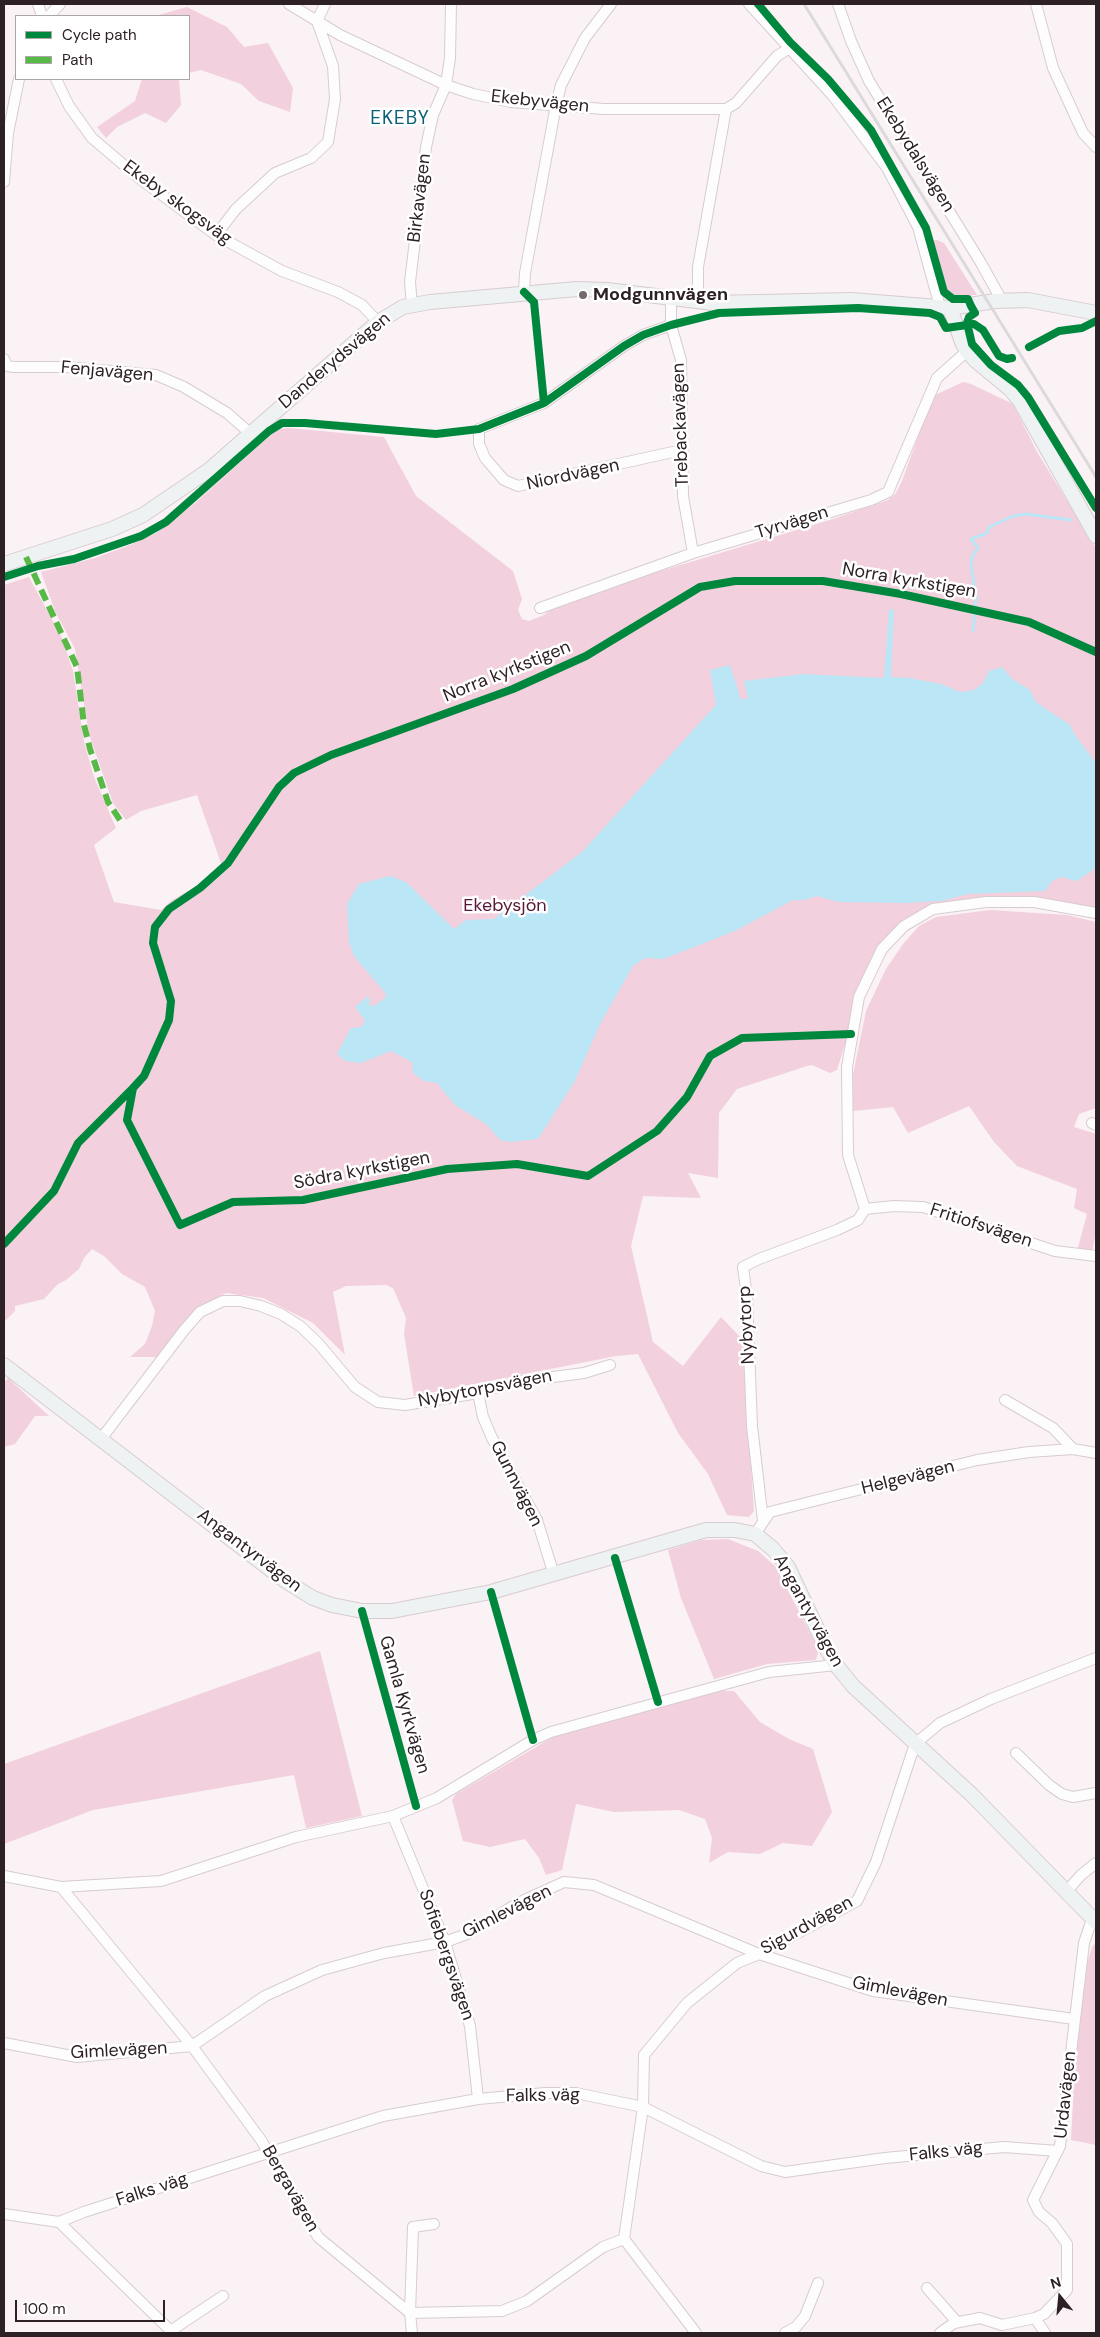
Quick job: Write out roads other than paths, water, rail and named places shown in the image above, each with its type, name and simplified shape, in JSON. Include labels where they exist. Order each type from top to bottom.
[{"type":"street","points":[[49,15],[60,4]]},
{"type":"street","name":"Ekebyvägen","points":[[289,4],[317,22],[446,85],[473,94],[511,102],[604,109],[726,109]]},
{"type":"street","points":[[216,235],[236,209],[275,173],[311,158],[328,142],[335,99],[333,66],[317,22],[325,4]]},
{"type":"street","name":"Birkavägen","points":[[412,306],[410,282],[426,148],[433,115],[446,85],[450,58],[451,4]]},
{"type":"street","points":[[524,292],[525,273],[561,85],[585,38],[610,4]]},
{"type":"street","points":[[749,4],[788,49],[833,96],[887,168],[918,227],[945,307],[962,342],[975,360],[1010,389],[1020,401],[1096,536]]},
{"type":"street","name":"Ekebydalsvägen","points":[[838,4],[851,41],[869,81],[972,246],[1002,301]]},
{"type":"street","points":[[1036,4],[1053,68],[1083,133],[1096,148]]},
{"type":"street","points":[[698,302],[698,267],[726,109],[736,103],[777,56],[788,49]]},
{"type":"street","points":[[4,182],[8,133],[19,80]]},
{"type":"street","name":"Ekeby skogsväg","points":[[56,80],[69,106],[92,138],[139,178],[216,235],[282,271],[338,292],[362,305],[378,322]]},
{"type":"street","name":"Danderydsvägen","points":[[4,564],[112,529],[144,515],[209,470],[378,322],[403,307],[524,292],[606,290],[698,302],[754,303],[852,300],[945,307],[1028,300],[1096,313]]},
{"type":"street","name":"Trebackavägen","points":[[671,298],[672,325],[681,360],[683,496],[694,553]]},
{"type":"street","name":"Niordvägen","points":[[672,325],[643,335],[624,346],[544,402],[479,429],[479,444],[485,458],[504,480],[518,486],[682,450]]},
{"type":"street","name":"Tyrvägen","points":[[540,608],[694,553],[871,500],[888,492],[937,378],[968,350]]},
{"type":"street","name":"Fenjavägen","points":[[5,362],[156,374],[184,387],[228,414],[250,434]]},
{"type":"street","points":[[865,1209],[848,1155],[847,1067],[859,997],[882,949],[904,926],[933,909],[986,902],[1034,902],[1096,913]]},
{"type":"street","name":"Fritiofsvägen","points":[[865,1209],[894,1206],[924,1207],[1055,1251],[1096,1256]]},
{"type":"street","name":"Nybytorp","points":[[763,1521],[752,1426],[747,1297],[743,1267],[759,1259],[837,1230],[858,1220],[865,1209]]},
{"type":"street","name":"Nybytorpsvägen","points":[[101,1439],[200,1312],[223,1301],[240,1301],[261,1306],[281,1314],[300,1326],[318,1343],[355,1387],[378,1402],[405,1404],[478,1393],[515,1382],[584,1373],[610,1365]]},
{"type":"street","name":"Angantyrvägen","points":[[4,1365],[284,1580],[312,1598],[332,1605],[362,1611],[392,1611],[491,1592],[706,1530],[735,1530],[755,1534],[773,1549],[788,1567],[836,1666],[854,1686],[915,1744],[972,1795],[1094,1921]]},
{"type":"street","name":"Gunnvägen","points":[[478,1393],[483,1417],[492,1438],[537,1520],[554,1575]]},
{"type":"street","points":[[1005,1400],[1052,1428],[1073,1449]]},
{"type":"street","name":"Helgevägen","points":[[755,1534],[770,1512],[977,1460],[1029,1452],[1073,1449],[1096,1453]]},
{"type":"street","points":[[915,1744],[940,1723],[991,1699],[1096,1658]]},
{"type":"street","name":"Gamla Kyrkvägen","points":[[4,1876],[61,1887],[161,1881],[296,1836],[393,1816],[436,1798],[551,1732],[769,1672],[836,1666]]},
{"type":"street","name":"Sigurdvägen","points":[[624,2239],[643,2108],[644,2055],[687,2003],[737,1963],[759,1954],[857,1901],[876,1862],[915,1744]]},
{"type":"street","points":[[1016,1753],[1049,1785],[1062,1794],[1073,1797],[1096,1793]]},
{"type":"street","name":"Sofiebergsvägen","points":[[393,1816],[445,1942],[470,2026],[478,2099]]},
{"type":"street","points":[[1066,1892],[1081,1875],[1096,1863]]},
{"type":"street","name":"Gimlevägen","points":[[4,2042],[77,2057],[192,2046],[265,1996],[322,1970],[384,1953],[445,1942],[467,1934],[520,1902],[564,1882],[594,1885],[759,1954],[873,1990],[1074,2019]]},
{"type":"street","name":"Bergavägen","points":[[61,1887],[192,2046],[269,2152],[318,2237],[410,2313]]},
{"type":"street","name":"Urdavägen","points":[[940,2333],[957,2322],[980,2318],[1002,2325],[1035,2318],[1044,2314],[1066,2290],[1067,2244],[1052,2223],[1039,2212],[1033,2200],[1058,2151],[1084,1943],[1094,1921]]},
{"type":"street","name":"Falks väg","points":[[59,2222],[84,2212],[382,2116],[478,2099],[576,2093],[643,2108],[761,2166],[785,2172],[885,2158],[1004,2146],[1058,2151]]},
{"type":"street","points":[[4,2214],[59,2222],[172,2332],[223,2296]]},
{"type":"street","points":[[412,2333],[410,2313],[413,2227],[434,2224]]},
{"type":"street","points":[[410,2313],[502,2310],[527,2301],[603,2247],[624,2239],[696,2333]]},
{"type":"street","points":[[785,2333],[796,2327],[806,2316],[818,2283]]},
{"type":"street","points":[[927,2288],[957,2322]]},
{"type":"street","points":[[1035,2318],[1045,2333]]},
{"type":"water","name":"Ekebysjön","points":[[889,609],[894,610],[891,677],[909,678],[941,684],[960,692],[974,690],[983,683],[989,671],[1002,667],[1012,679],[1030,690],[1036,702],[1070,725],[1075,735],[1096,763],[1096,868],[1077,881],[1061,877],[1052,881],[1045,891],[968,894],[941,901],[904,903],[839,902],[817,896],[804,900],[793,900],[737,930],[692,948],[663,959],[645,958],[633,966],[600,1024],[575,1081],[538,1139],[511,1142],[500,1140],[486,1124],[455,1105],[437,1083],[424,1081],[413,1073],[412,1062],[391,1051],[361,1063],[345,1061],[337,1054],[351,1028],[362,1027],[365,1020],[355,1007],[367,997],[370,999],[369,1005],[374,1006],[385,998],[386,994],[354,956],[349,942],[347,904],[359,884],[390,876],[406,882],[454,929],[466,920],[494,919],[582,852],[716,705],[710,670],[730,665],[741,700],[748,698],[744,681],[803,674],[884,678]]},
{"type":"waterway","points":[[973,631],[976,598],[971,564],[972,557],[978,548],[971,539],[987,533],[989,527],[1013,516],[1026,514],[1071,520]]},
{"type":"railway","points":[[804,4],[1096,477]]},
{"type":"place","name":"Modgunnvägen","points":[[583,295]]},
{"type":"district","name":"EKEBY","points":[[400,119]]}]
